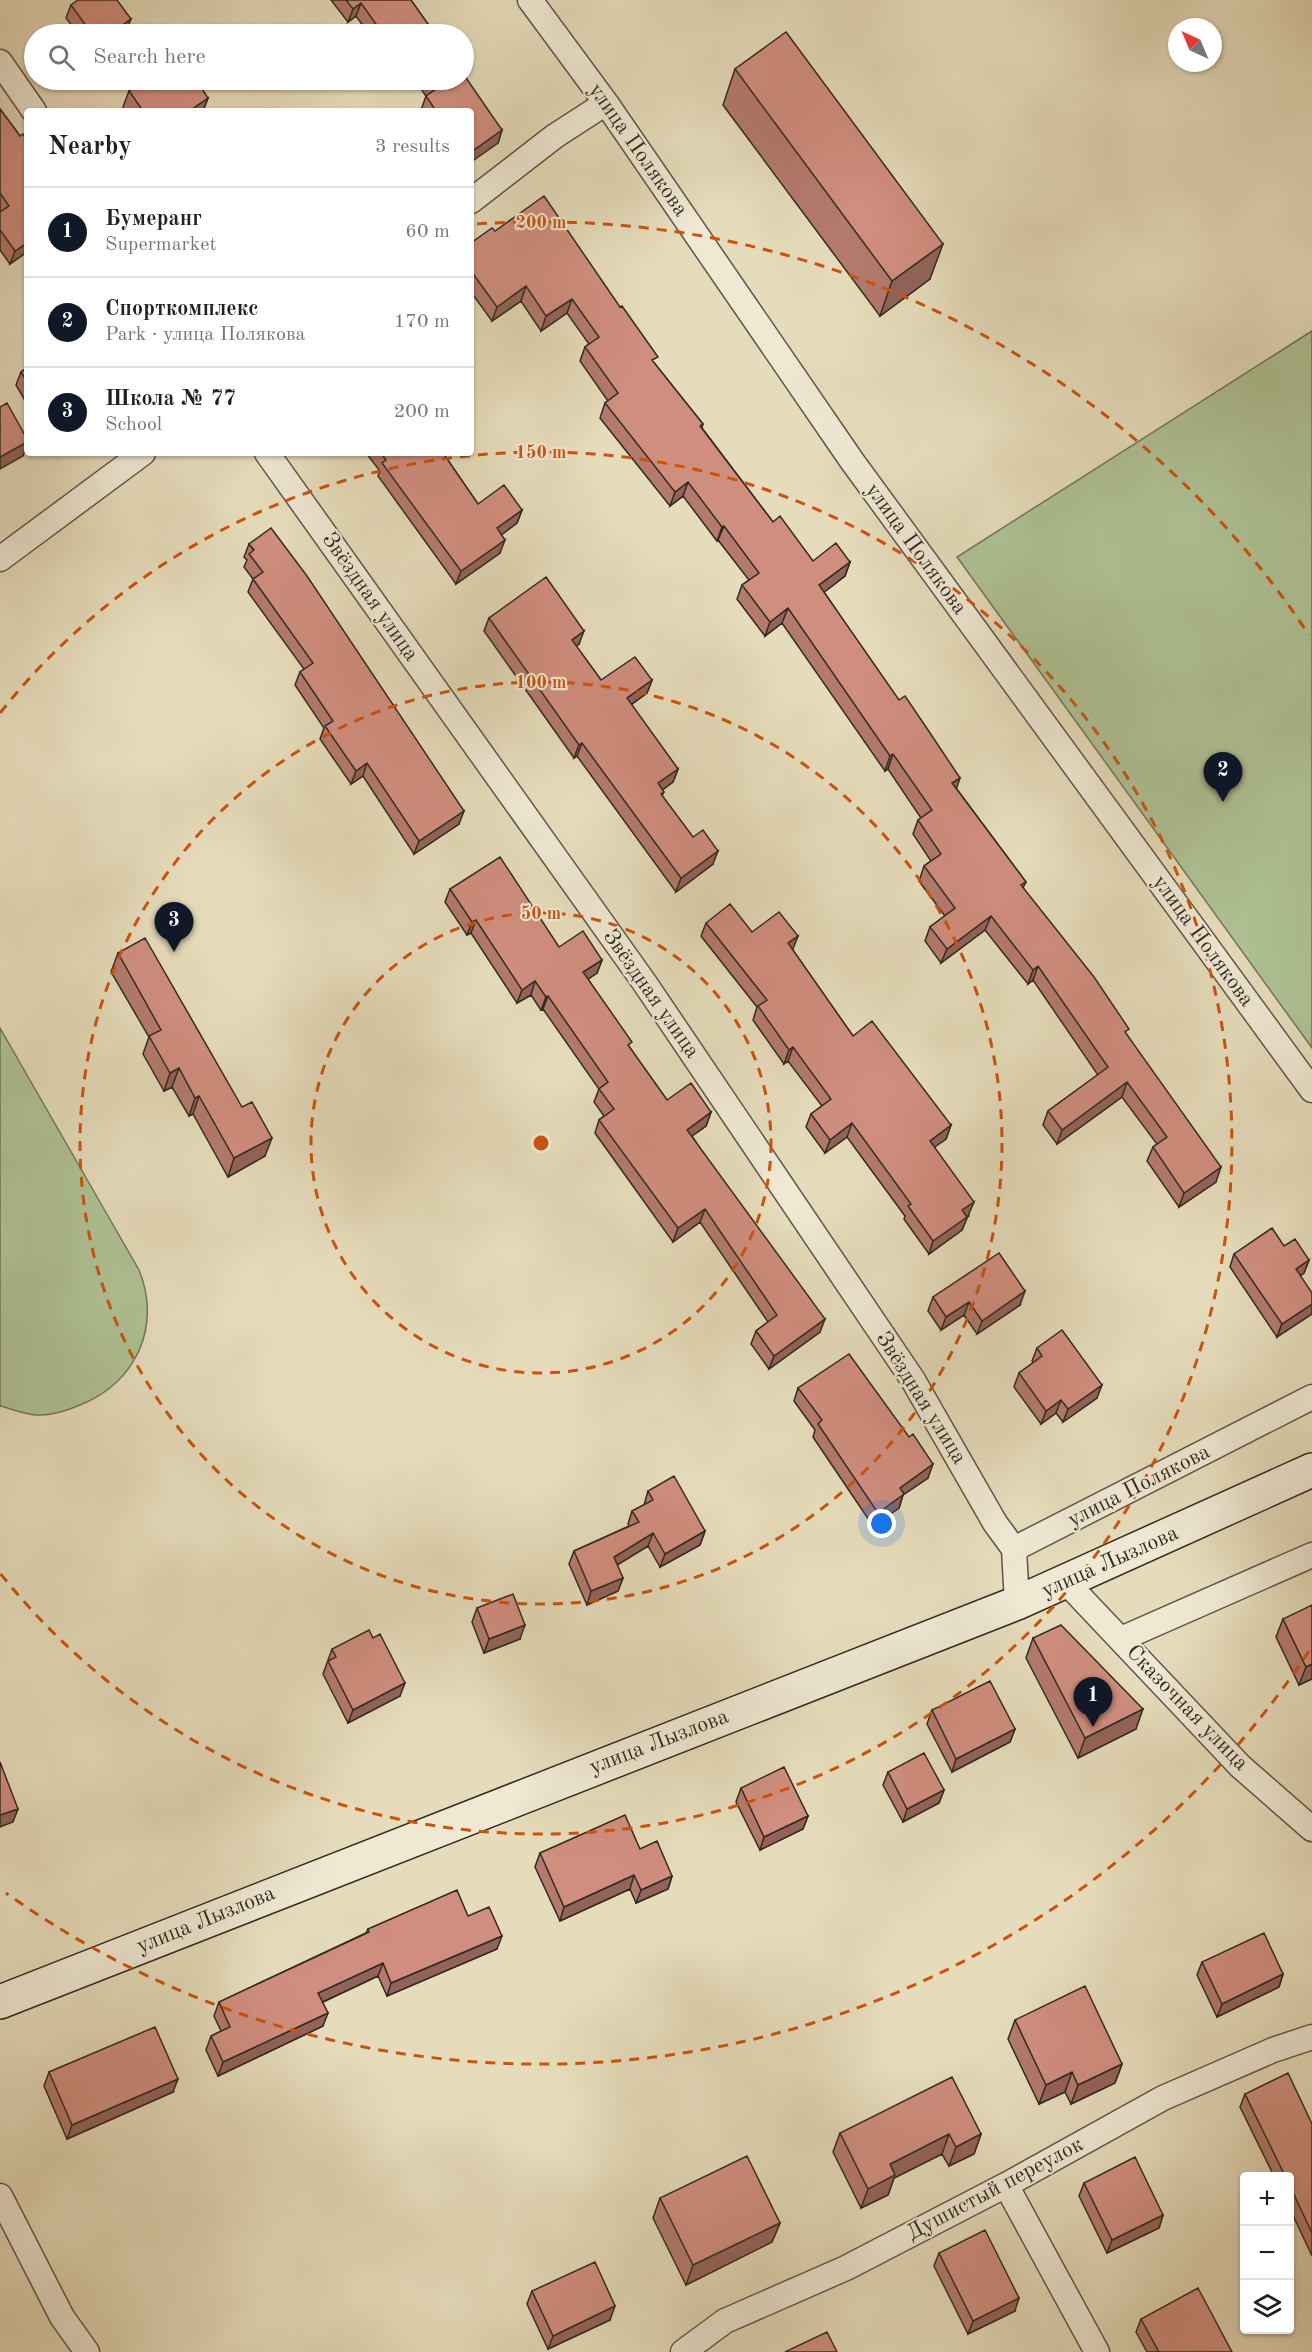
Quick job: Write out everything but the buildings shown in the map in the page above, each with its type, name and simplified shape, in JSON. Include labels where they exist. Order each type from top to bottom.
[{"type":"main road","name":"улица Лызлова","points":[[0,2002],[1017,1603],[1312,1470]]},
{"type":"street","name":"улица Полякова","points":[[530,0],[606,103],[852,461],[1312,1090]]},
{"type":"street","points":[[0,62],[32,108]]},
{"type":"street","points":[[474,199],[555,136],[606,103]]},
{"type":"street","points":[[0,559],[139,456]]},
{"type":"street","name":"Звёздная улица","points":[[269,456],[657,1001],[913,1380],[995,1523],[1014,1549]]},
{"type":"street","name":"улица Полякова","points":[[1014,1549],[1312,1397]]},
{"type":"street","points":[[1014,1549],[1017,1603]]},
{"type":"street","points":[[1121,1639],[1312,1555]]},
{"type":"street","name":"Сказочная улица","points":[[1066,1582],[1240,1766],[1312,1829]]},
{"type":"street","name":"Душистый переулок","points":[[683,2352],[725,2320],[846,2268],[1006,2185],[1163,2098],[1273,2050],[1312,2037]]},
{"type":"street","points":[[1006,2185],[1097,2352]]},
{"type":"street","points":[[0,2196],[62,2318],[87,2352]]},
{"type":"green space","points":[[1312,331],[1312,1048],[957,557]]},
{"type":"green space","points":[[0,1028],[139,1270],[145,1291],[147,1312],[145,1332],[139,1350],[129,1367],[100,1395],[80,1405],[47,1415],[22,1413],[0,1406]]},
{"type":"place","name":"Спорткомплекс","points":[[1223,802]]},
{"type":"place","name":"Школа № 77","points":[[174,952]]},
{"type":"place","name":"Бумеранг","points":[[1093,1727]]}]
